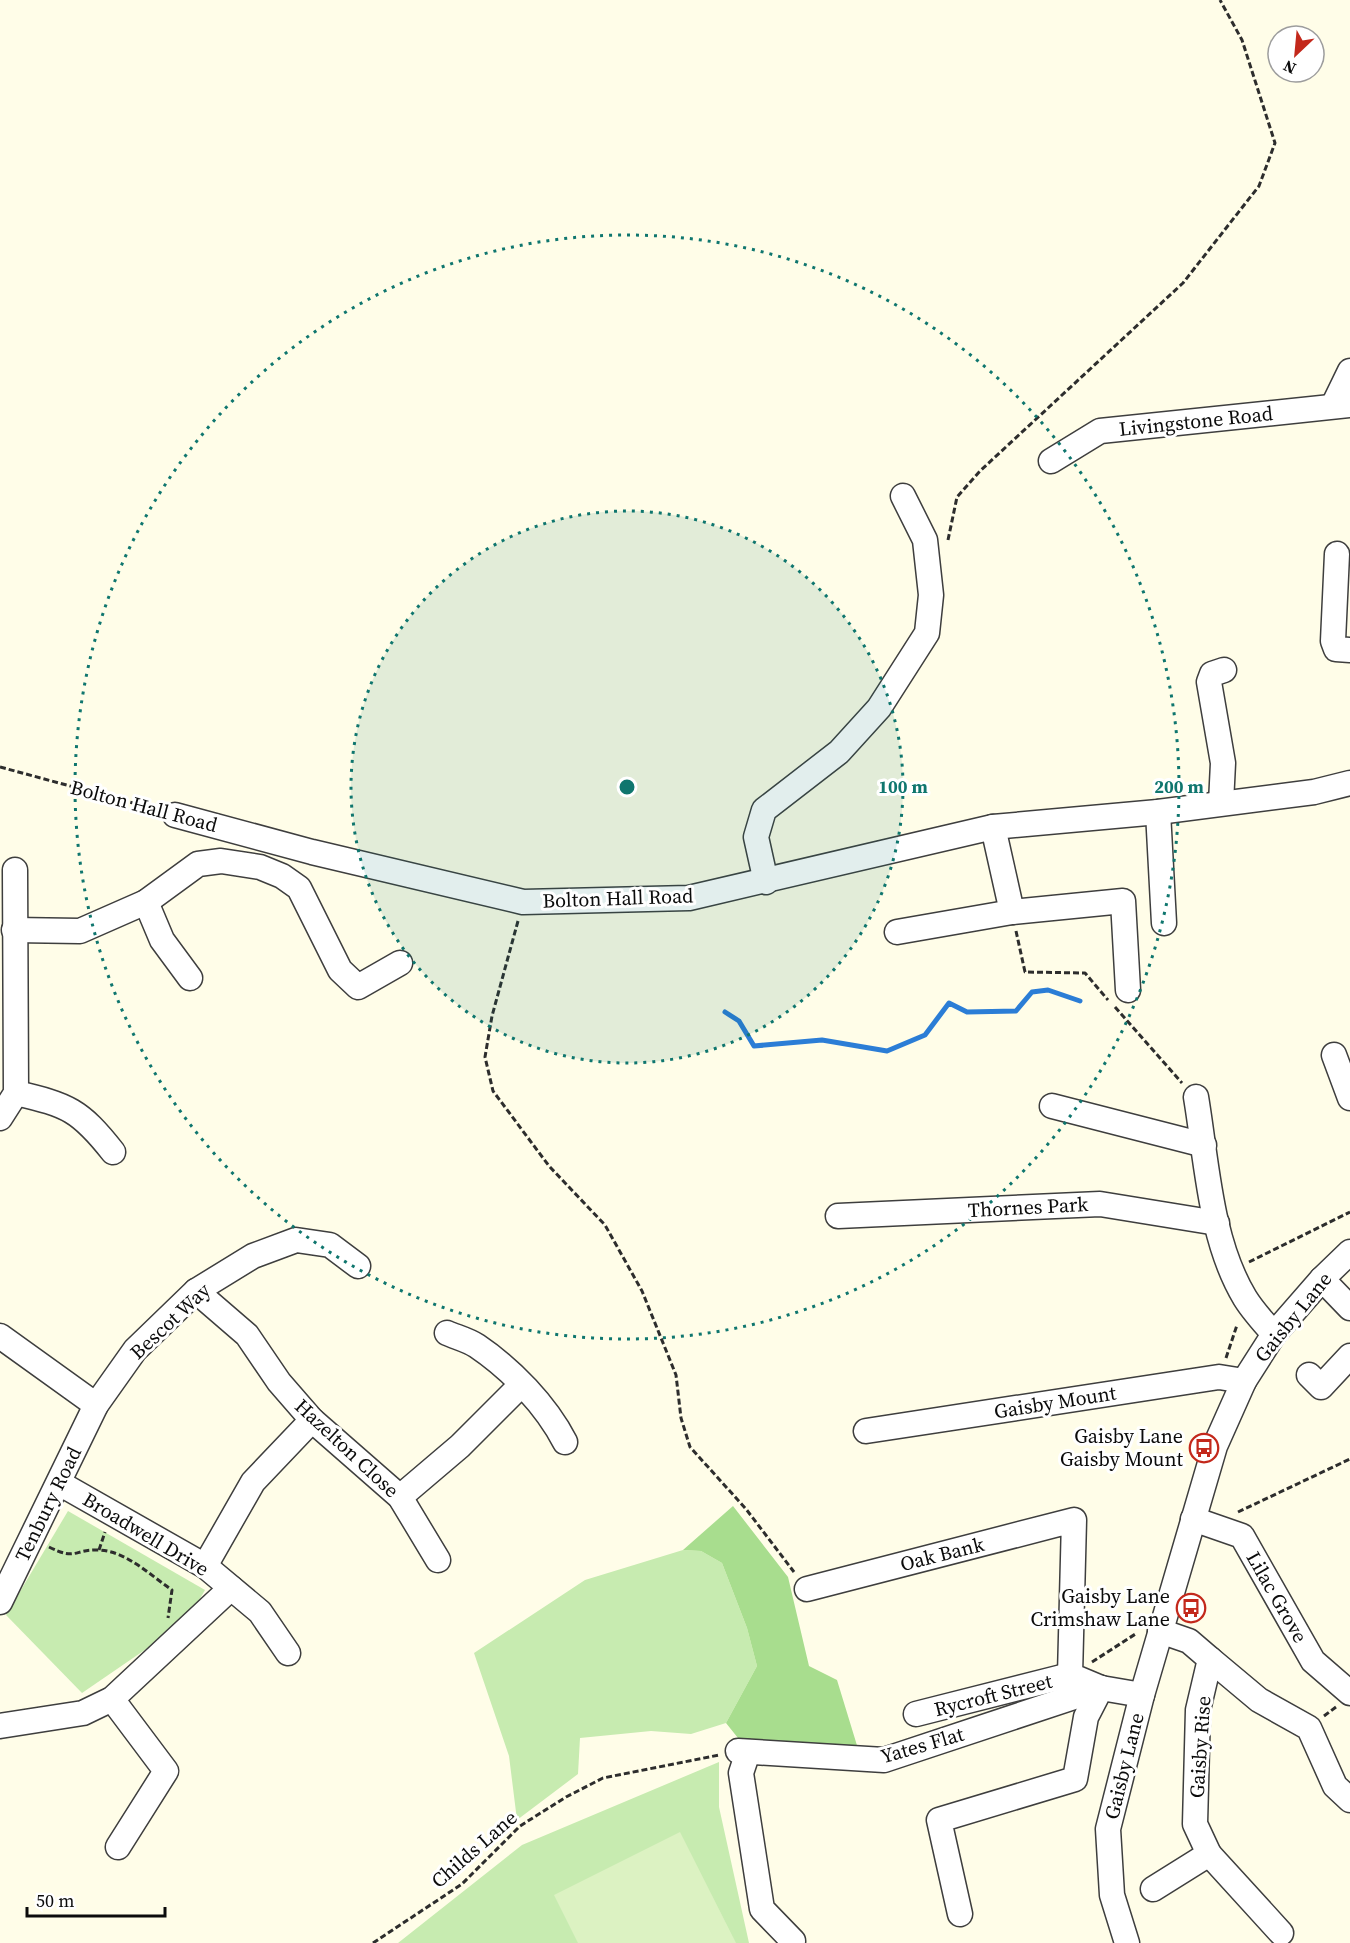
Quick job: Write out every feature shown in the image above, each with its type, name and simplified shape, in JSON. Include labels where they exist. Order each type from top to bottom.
[{"type":"street","points":[[1342,406],[1350,371]]},
{"type":"street","name":"Livingstone Road","points":[[1050,461],[1100,431],[1342,406]]},
{"type":"street","points":[[766,882],[756,837],[764,810],[839,752],[879,708],[927,633],[931,595],[925,540],[903,496]]},
{"type":"street","points":[[1337,554],[1333,641],[1336,648],[1350,650]]},
{"type":"street","points":[[1221,804],[1223,763],[1209,682],[1212,674],[1224,670]]},
{"type":"street","name":"Bolton Hall Road","points":[[175,814],[312,852],[523,902],[689,898],[766,882],[993,827],[1158,812],[1314,792],[1350,783]]},
{"type":"street","points":[[1158,812],[1164,923]]},
{"type":"street","points":[[993,827],[1012,912]]},
{"type":"street","points":[[14,930],[80,931],[146,902],[198,864],[221,861],[260,867],[282,876],[299,888],[340,970],[358,987],[400,963]]},
{"type":"street","points":[[0,1118],[16,1093],[15,870]]},
{"type":"street","points":[[897,932],[1012,912],[1123,901],[1128,990]]},
{"type":"street","points":[[146,902],[162,940],[190,978]]},
{"type":"street","points":[[1334,1055],[1350,1098]]},
{"type":"street","points":[[16,1093],[60,1103],[91,1124],[113,1152]]},
{"type":"street","points":[[1196,1097],[1217,1223],[1232,1270],[1246,1299],[1274,1335]]},
{"type":"street","points":[[1052,1106],[1204,1145]]},
{"type":"street","name":"Thornes Park","points":[[838,1216],[1100,1204],[1217,1223]]},
{"type":"street","name":"Bescot Way","points":[[96,1405],[135,1350],[196,1291],[253,1256],[296,1240],[330,1245],[358,1266]]},
{"type":"street","name":"Gaisby Lane","points":[[1127,1943],[1112,1895],[1108,1829],[1160,1631],[1204,1522],[1215,1446],[1244,1382],[1274,1335],[1322,1279],[1350,1252]]},
{"type":"street","points":[[1322,1279],[1350,1308]]},
{"type":"street","name":"Hazelton Close","points":[[196,1291],[247,1335],[279,1382],[312,1420],[400,1497],[438,1560]]},
{"type":"street","points":[[447,1333],[475,1344],[507,1370],[554,1421],[565,1442]]},
{"type":"street","points":[[0,1336],[96,1405]]},
{"type":"street","points":[[1310,1375],[1321,1387],[1350,1356]]},
{"type":"street","name":"Gaisby Mount","points":[[866,1431],[1219,1377],[1244,1382]]},
{"type":"street","points":[[400,1497],[460,1446],[521,1385]]},
{"type":"street","name":"Tenbury Road","points":[[0,1602],[96,1405]]},
{"type":"street","points":[[205,1566],[253,1482],[312,1420]]},
{"type":"street","name":"Broadwell Drive","points":[[59,1483],[205,1566],[260,1612],[288,1653]]},
{"type":"street","name":"Oak Bank","points":[[807,1589],[1074,1520],[1070,1675]]},
{"type":"street","name":"Lilac Grove","points":[[1204,1522],[1242,1536],[1313,1661],[1346,1698]]},
{"type":"street","name":"Broadwell Drive","points":[[0,1726],[83,1713],[112,1699],[231,1588]]},
{"type":"street","points":[[1160,1631],[1189,1641],[1259,1700],[1309,1728],[1335,1786],[1350,1800]]},
{"type":"street","name":"Gaisby Rise","points":[[1210,1659],[1198,1710],[1196,1824],[1209,1854],[1281,1933]]},
{"type":"street","points":[[960,1914],[939,1820],[1075,1779],[1086,1717],[1101,1688],[1070,1675]]},
{"type":"street","name":"Rycroft Street","points":[[916,1714],[1070,1675]]},
{"type":"street","name":"Gaisby Lane","points":[[1101,1688],[1142,1695]]},
{"type":"street","name":"Yates Flat","points":[[743,1751],[884,1760],[1101,1688]]},
{"type":"street","points":[[112,1699],[166,1771],[118,1847]]},
{"type":"street","points":[[743,1751],[741,1773],[762,1910],[793,1941]]},
{"type":"street","points":[[1153,1889],[1209,1854]]},
{"type":"path","points":[[929,576],[946,551],[957,497],[996,455],[1183,283],[1259,186],[1275,143],[1242,40],[1220,0]]},
{"type":"path","name":"Bolton Hall Road","points":[[0,767],[175,814]]},
{"type":"path","points":[[523,902],[492,1016],[485,1057],[493,1091],[549,1166],[605,1225],[642,1291],[676,1375],[681,1418],[690,1446],[746,1509],[807,1589]]},
{"type":"path","points":[[1012,912],[1025,972],[1085,973],[1196,1097]]},
{"type":"path","points":[[1232,1270],[1350,1212]]},
{"type":"path","points":[[1219,1377],[1246,1299]]},
{"type":"path","points":[[1204,1522],[1350,1459]]},
{"type":"path","points":[[32,1539],[66,1555],[99,1550],[122,1556],[171,1590],[167,1620]]},
{"type":"path","points":[[1070,1675],[1145,1629],[1160,1631]]},
{"type":"path","points":[[1309,1728],[1346,1698]]},
{"type":"path","name":"Childs Lane","points":[[373,1943],[462,1884],[520,1826],[566,1797],[603,1778],[743,1751]]},
{"type":"green space","points":[[733,1506],[788,1577],[809,1666],[837,1680],[859,1752],[738,1738],[726,1723],[757,1666],[747,1628],[722,1563],[701,1551],[683,1550]]},
{"type":"green space","points":[[68,1511],[205,1590],[187,1621],[82,1693],[6,1615]]},
{"type":"green space","points":[[683,1550],[701,1551],[722,1563],[747,1628],[757,1666],[726,1723],[691,1734],[651,1731],[580,1738],[578,1774],[517,1820],[509,1756],[474,1653],[585,1580]]},
{"type":"green space","points":[[719,1762],[719,1807],[749,1943],[398,1943],[522,1845]]},
{"type":"green space","points":[[680,1832],[736,1943],[578,1943],[554,1895]]},
{"type":"waterway","points":[[725,1012],[739,1021],[754,1046],[822,1040],[887,1051],[925,1035],[949,1003],[967,1012],[1016,1011],[1032,992],[1048,990],[1080,1001]]},
{"type":"place","name":"Gaisby Lane Gaisby Mount","points":[[1204,1448]]},
{"type":"place","name":"Gaisby Lane Crimshaw Lane","points":[[1191,1608]]}]
